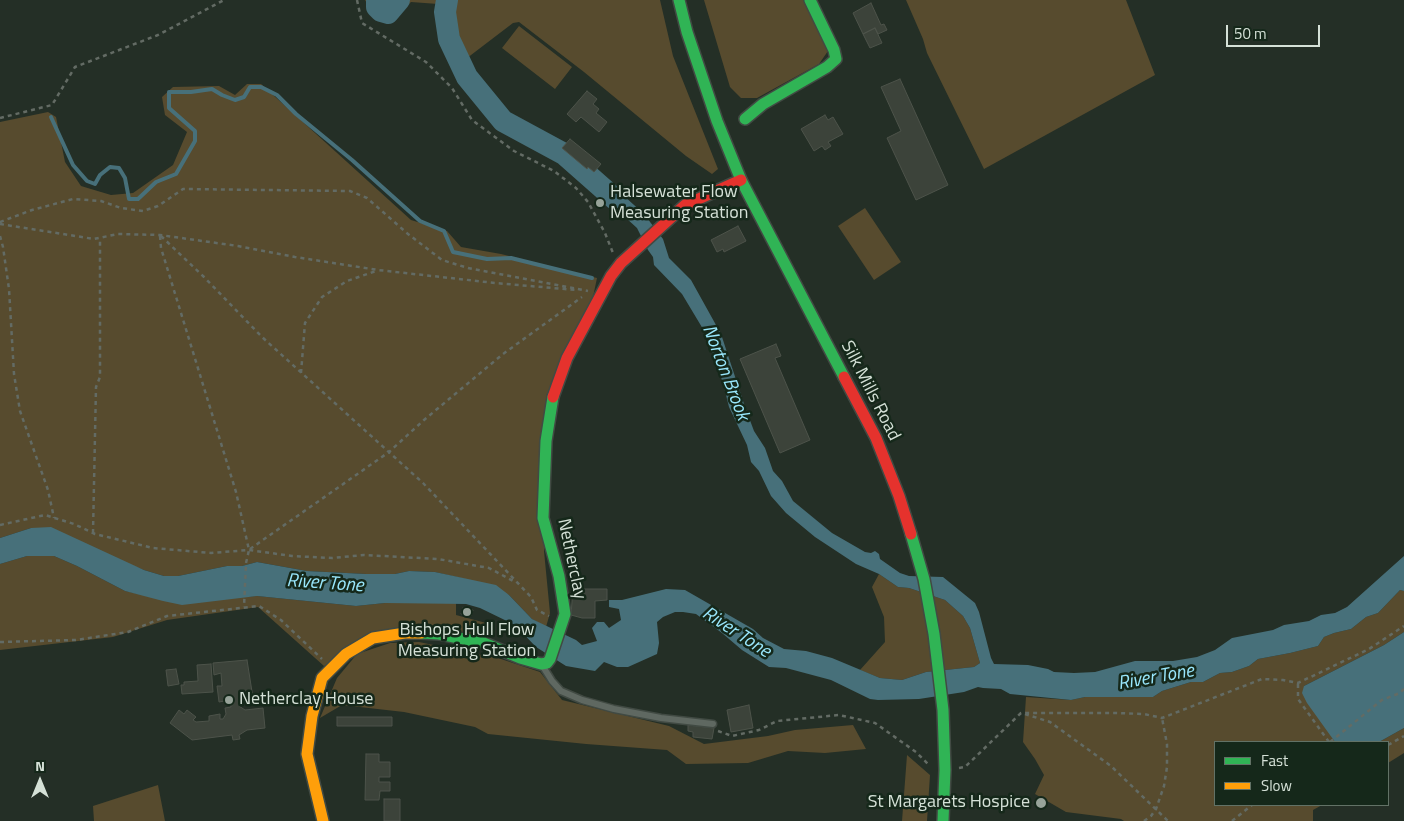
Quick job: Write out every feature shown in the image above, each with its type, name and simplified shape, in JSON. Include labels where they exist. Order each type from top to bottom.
[{"type":"street","name":"Silk Mills Road","points":[[679,0],[687,32],[717,121],[741,180],[876,438],[899,496],[930,609],[943,710],[945,770],[943,821]]},
{"type":"street","points":[[745,119],[763,104],[827,67],[836,59],[834,50],[810,0]]},
{"type":"street","name":"Netherclay","points":[[546,661],[565,614],[544,518],[546,441],[552,398],[567,358],[611,276],[621,263],[685,205],[741,180]]},
{"type":"street","points":[[323,821],[307,754],[315,697],[322,678],[346,654],[373,638],[405,633],[439,634],[484,643],[520,658],[546,661]]},
{"type":"lane","points":[[546,661],[552,680],[561,690],[582,700],[614,709],[661,718],[713,724]]},
{"type":"path","points":[[0,118],[52,105],[75,67],[158,35],[224,0]]},
{"type":"path","points":[[357,0],[362,23],[426,62],[452,88],[472,120],[514,151],[554,171],[576,188],[588,202],[605,233],[612,252],[621,263]]},
{"type":"path","points":[[0,223],[32,210],[73,199],[101,201],[121,208],[143,211],[158,206],[183,189],[350,191],[366,198],[442,260],[468,268],[592,291],[503,354],[389,452],[249,550]]},
{"type":"path","points":[[0,223],[94,239],[134,233],[160,235],[238,246],[378,270],[588,291]]},
{"type":"path","points":[[160,235],[204,276],[262,337],[423,483],[531,597],[537,610],[561,626]]},
{"type":"path","points":[[160,235],[161,248],[236,492],[249,550],[246,563],[244,607]]},
{"type":"path","points":[[0,236],[9,289],[14,374],[20,411],[48,490],[54,518]]},
{"type":"path","points":[[93,533],[96,387],[100,377],[100,238]]},
{"type":"path","points":[[301,373],[305,323],[322,297],[347,281],[378,270]]},
{"type":"path","points":[[0,525],[45,515],[74,524],[93,533],[153,548],[211,553],[249,550],[292,556],[332,558],[364,555],[438,559],[489,568],[520,586]]},
{"type":"path","points":[[0,642],[76,640],[128,632],[167,616],[259,606],[281,620],[331,669]]},
{"type":"path","points":[[713,724],[717,731],[732,736],[759,730],[777,721],[840,715],[875,723],[916,752],[933,768],[945,770],[965,767],[1021,713],[1144,714],[1162,718],[1262,679],[1298,683],[1369,649],[1404,626]]},
{"type":"path","points":[[1298,683],[1298,699],[1329,741]]},
{"type":"path","points":[[1331,741],[1382,700],[1400,693],[1404,689]]},
{"type":"path","points":[[1021,713],[1050,722],[1111,766],[1168,821]]},
{"type":"path","points":[[1144,821],[1156,809],[1164,786],[1167,768],[1167,744],[1162,718]]},
{"type":"path","points":[[1389,744],[1404,736]]},
{"type":"path","points":[[1232,821],[1251,806]]},
{"type":"shaded area","points":[[365,0],[660,0],[673,56],[718,169],[712,174],[686,156],[584,72],[519,22],[513,23],[454,68],[445,52],[438,4],[411,2],[393,19],[376,20]]},
{"type":"shaded area","points":[[704,0],[805,0],[828,51],[819,64],[757,98],[741,98],[730,87]]},
{"type":"shaded area","points":[[906,0],[1126,0],[1155,75],[984,169],[927,53]]},
{"type":"shaded area","points":[[519,26],[572,67],[555,89],[502,48]]},
{"type":"shaded area","points":[[247,84],[261,84],[411,220],[447,231],[461,247],[501,254],[597,278],[593,297],[551,383],[544,551],[550,613],[546,627],[532,619],[509,595],[465,579],[435,572],[409,571],[395,574],[366,574],[307,571],[257,562],[178,576],[164,576],[31,528],[0,538],[0,122],[48,112],[56,117],[65,162],[81,186],[111,195],[133,193],[173,165],[187,132],[165,115],[162,97],[173,87],[219,86],[235,95]]},
{"type":"shaded area","points":[[865,208],[901,262],[874,280],[838,226]]},
{"type":"shaded area","points":[[27,556],[54,556],[125,591],[144,595],[257,596],[356,606],[385,603],[456,603],[456,615],[486,623],[482,638],[406,628],[324,666],[258,607],[167,620],[113,637],[0,650],[0,564]]},
{"type":"shaded area","points":[[879,574],[898,587],[909,588],[945,600],[963,616],[970,628],[980,663],[974,667],[926,672],[902,680],[880,678],[860,670],[885,642],[884,617],[872,587]]},
{"type":"shaded area","points":[[1400,590],[1404,591],[1404,632],[1384,645],[1304,686],[1334,741],[1214,741],[1214,806],[1320,806],[1313,810],[1313,821],[1124,821],[1121,819],[1066,812],[1035,794],[1044,775],[1023,742],[1026,697],[1071,700],[1085,697],[1153,697],[1162,691],[1191,682],[1203,682],[1220,673],[1232,672],[1249,666],[1258,659],[1318,646],[1324,637],[1351,629],[1366,617],[1378,613]]},
{"type":"shaded area","points":[[419,642],[501,659],[540,672],[562,700],[669,726],[704,744],[768,736],[795,730],[853,725],[866,749],[825,753],[788,751],[748,763],[686,764],[667,750],[488,734],[475,727],[404,712],[342,705],[320,718],[337,678],[357,654],[390,643]]},
{"type":"shaded area","points":[[1404,728],[1404,753],[1389,762],[1389,741],[1381,741]]},
{"type":"shaded area","points":[[907,755],[930,775],[927,821],[902,821]]},
{"type":"shaded area","points":[[158,785],[165,821],[94,821],[93,806]]},
{"type":"water","name":"River Tone","points":[[593,179],[613,186],[644,214],[663,239],[669,258],[691,280],[721,334],[754,431],[765,448],[773,471],[782,481],[793,501],[832,533],[865,552],[871,553],[875,551],[879,554],[880,559],[900,573],[909,576],[943,577],[975,603],[994,664],[1028,665],[1054,672],[1074,673],[1095,672],[1135,661],[1173,661],[1197,657],[1215,650],[1232,638],[1273,630],[1284,625],[1309,621],[1321,615],[1335,613],[1347,607],[1404,556],[1404,591],[1400,590],[1378,613],[1366,617],[1351,629],[1324,637],[1318,646],[1258,659],[1249,666],[1232,672],[1220,673],[1203,682],[1191,682],[1162,691],[1153,697],[1085,697],[1071,700],[1010,694],[1001,689],[978,687],[964,692],[919,699],[878,700],[870,699],[831,680],[786,668],[769,667],[742,650],[696,614],[675,612],[657,622],[659,643],[657,654],[628,667],[617,667],[604,662],[595,671],[566,666],[536,647],[515,625],[480,608],[466,604],[385,603],[356,606],[257,596],[182,605],[125,591],[54,556],[27,556],[0,564],[0,538],[31,528],[51,527],[144,570],[164,576],[178,576],[257,562],[307,571],[366,574],[395,574],[409,571],[435,572],[496,585],[509,595],[532,619],[576,640],[582,645],[597,641],[592,628],[597,622],[604,622],[609,628],[621,620],[619,609],[609,607],[609,600],[622,600],[666,589],[685,590],[784,649],[806,651],[832,658],[880,678],[902,680],[926,672],[974,667],[980,663],[970,628],[963,616],[945,600],[909,588],[898,587],[879,574],[856,564],[815,537],[786,513],[771,496],[759,471],[751,462],[747,445],[729,407],[706,334],[682,294],[654,265],[653,257],[637,228],[604,198],[597,189]]},
{"type":"water","points":[[1404,632],[1404,728],[1381,741],[1334,741],[1307,703],[1302,693],[1304,686],[1384,645]]},
{"type":"building","points":[[871,3],[881,25],[884,24],[887,30],[878,34],[875,28],[863,34],[853,13]]},
{"type":"building","points":[[875,28],[882,43],[870,48],[863,34]]},
{"type":"building","points":[[900,79],[948,185],[916,200],[887,138],[901,131],[881,87]]},
{"type":"building","points":[[587,91],[597,99],[593,104],[599,109],[596,113],[607,122],[599,132],[581,117],[576,122],[567,114]]},
{"type":"building","points":[[825,115],[828,120],[833,117],[843,134],[828,142],[831,146],[825,150],[822,146],[814,151],[801,129]]},
{"type":"building","points":[[570,139],[601,164],[594,172],[588,167],[587,169],[562,148]]},
{"type":"building","points":[[738,226],[746,241],[724,252],[723,249],[717,252],[711,240]]},
{"type":"building","points":[[776,344],[781,356],[775,358],[810,440],[780,453],[740,359]]},
{"type":"building","points":[[573,589],[607,589],[607,600],[595,601],[595,618],[582,618],[571,615]]},
{"type":"building","name":"Bishops Hull Flow Measuring Station","points":[[463,608],[473,610],[471,616],[461,614]]},
{"type":"building","name":"Netherclay House","points":[[247,660],[253,698],[239,699],[239,706],[245,710],[263,708],[265,728],[247,730],[239,735],[240,739],[233,740],[232,735],[192,740],[170,723],[179,710],[184,714],[187,710],[196,717],[193,720],[196,722],[209,721],[209,716],[220,714],[220,719],[223,719],[226,714],[225,708],[231,707],[230,700],[219,702],[217,686],[222,686],[221,673],[214,675],[213,663]]},
{"type":"building","points":[[211,664],[213,692],[182,694],[181,685],[184,685],[184,682],[198,681],[197,665]]},
{"type":"building","points":[[176,669],[179,684],[168,686],[166,670]]},
{"type":"building","points":[[749,705],[753,728],[731,732],[727,710]]},
{"type":"building","points":[[337,717],[392,717],[392,726],[337,726]]},
{"type":"building","points":[[688,725],[714,728],[712,739],[693,737],[693,732],[688,731]]},
{"type":"building","points":[[366,754],[379,754],[379,762],[390,762],[390,777],[379,777],[379,782],[390,782],[390,791],[380,791],[379,800],[365,800]]},
{"type":"building","points":[[384,799],[400,799],[400,821],[384,821]]},
{"type":"waterway","name":"Norton Brook","points":[[377,0],[377,7],[381,11],[388,13],[399,0]]},
{"type":"waterway","name":"Norton Brook","points":[[447,0],[445,12],[449,39],[467,77],[503,121],[564,154],[615,199]]},
{"type":"waterway","points":[[51,117],[73,165],[87,181],[95,184],[100,175],[110,167],[119,168],[125,178],[129,199],[138,199],[156,182],[176,174],[195,141],[195,131],[169,108],[169,92],[191,92],[212,89],[235,100],[244,97],[250,87],[261,87],[277,95],[296,114],[352,160],[420,221],[444,231],[453,252],[487,259],[511,258],[592,278]]},
{"type":"traffic: fast","points":[[679,0],[687,32],[717,121],[741,180],[844,377]]},
{"type":"traffic: fast","points":[[745,119],[763,104],[827,67],[836,59],[834,50],[810,0]]},
{"type":"traffic: fast","points":[[421,633],[439,634],[484,643],[520,658],[541,664],[547,663],[550,659],[565,614],[559,576],[543,518],[546,441],[553,397]]},
{"type":"traffic: fast","points":[[911,534],[924,579],[934,634],[943,710],[945,770],[943,821]]},
{"type":"traffic: slow","points":[[323,821],[307,754],[312,716],[322,678],[346,654],[373,638],[405,633],[421,633]]},
{"type":"traffic: jam","points":[[553,397],[567,358],[611,276],[621,263],[685,205],[741,180]]},
{"type":"traffic: jam","points":[[844,377],[876,438],[899,496],[911,534]]},
{"type":"place","name":"Halsewater Flow Measuring Station","points":[[600,203]]},
{"type":"place","name":"Bishops Hull Flow Measuring Station","points":[[467,612]]},
{"type":"place","name":"Netherclay House","points":[[229,700]]},
{"type":"place","name":"St Margarets Hospice","points":[[1041,803]]}]
